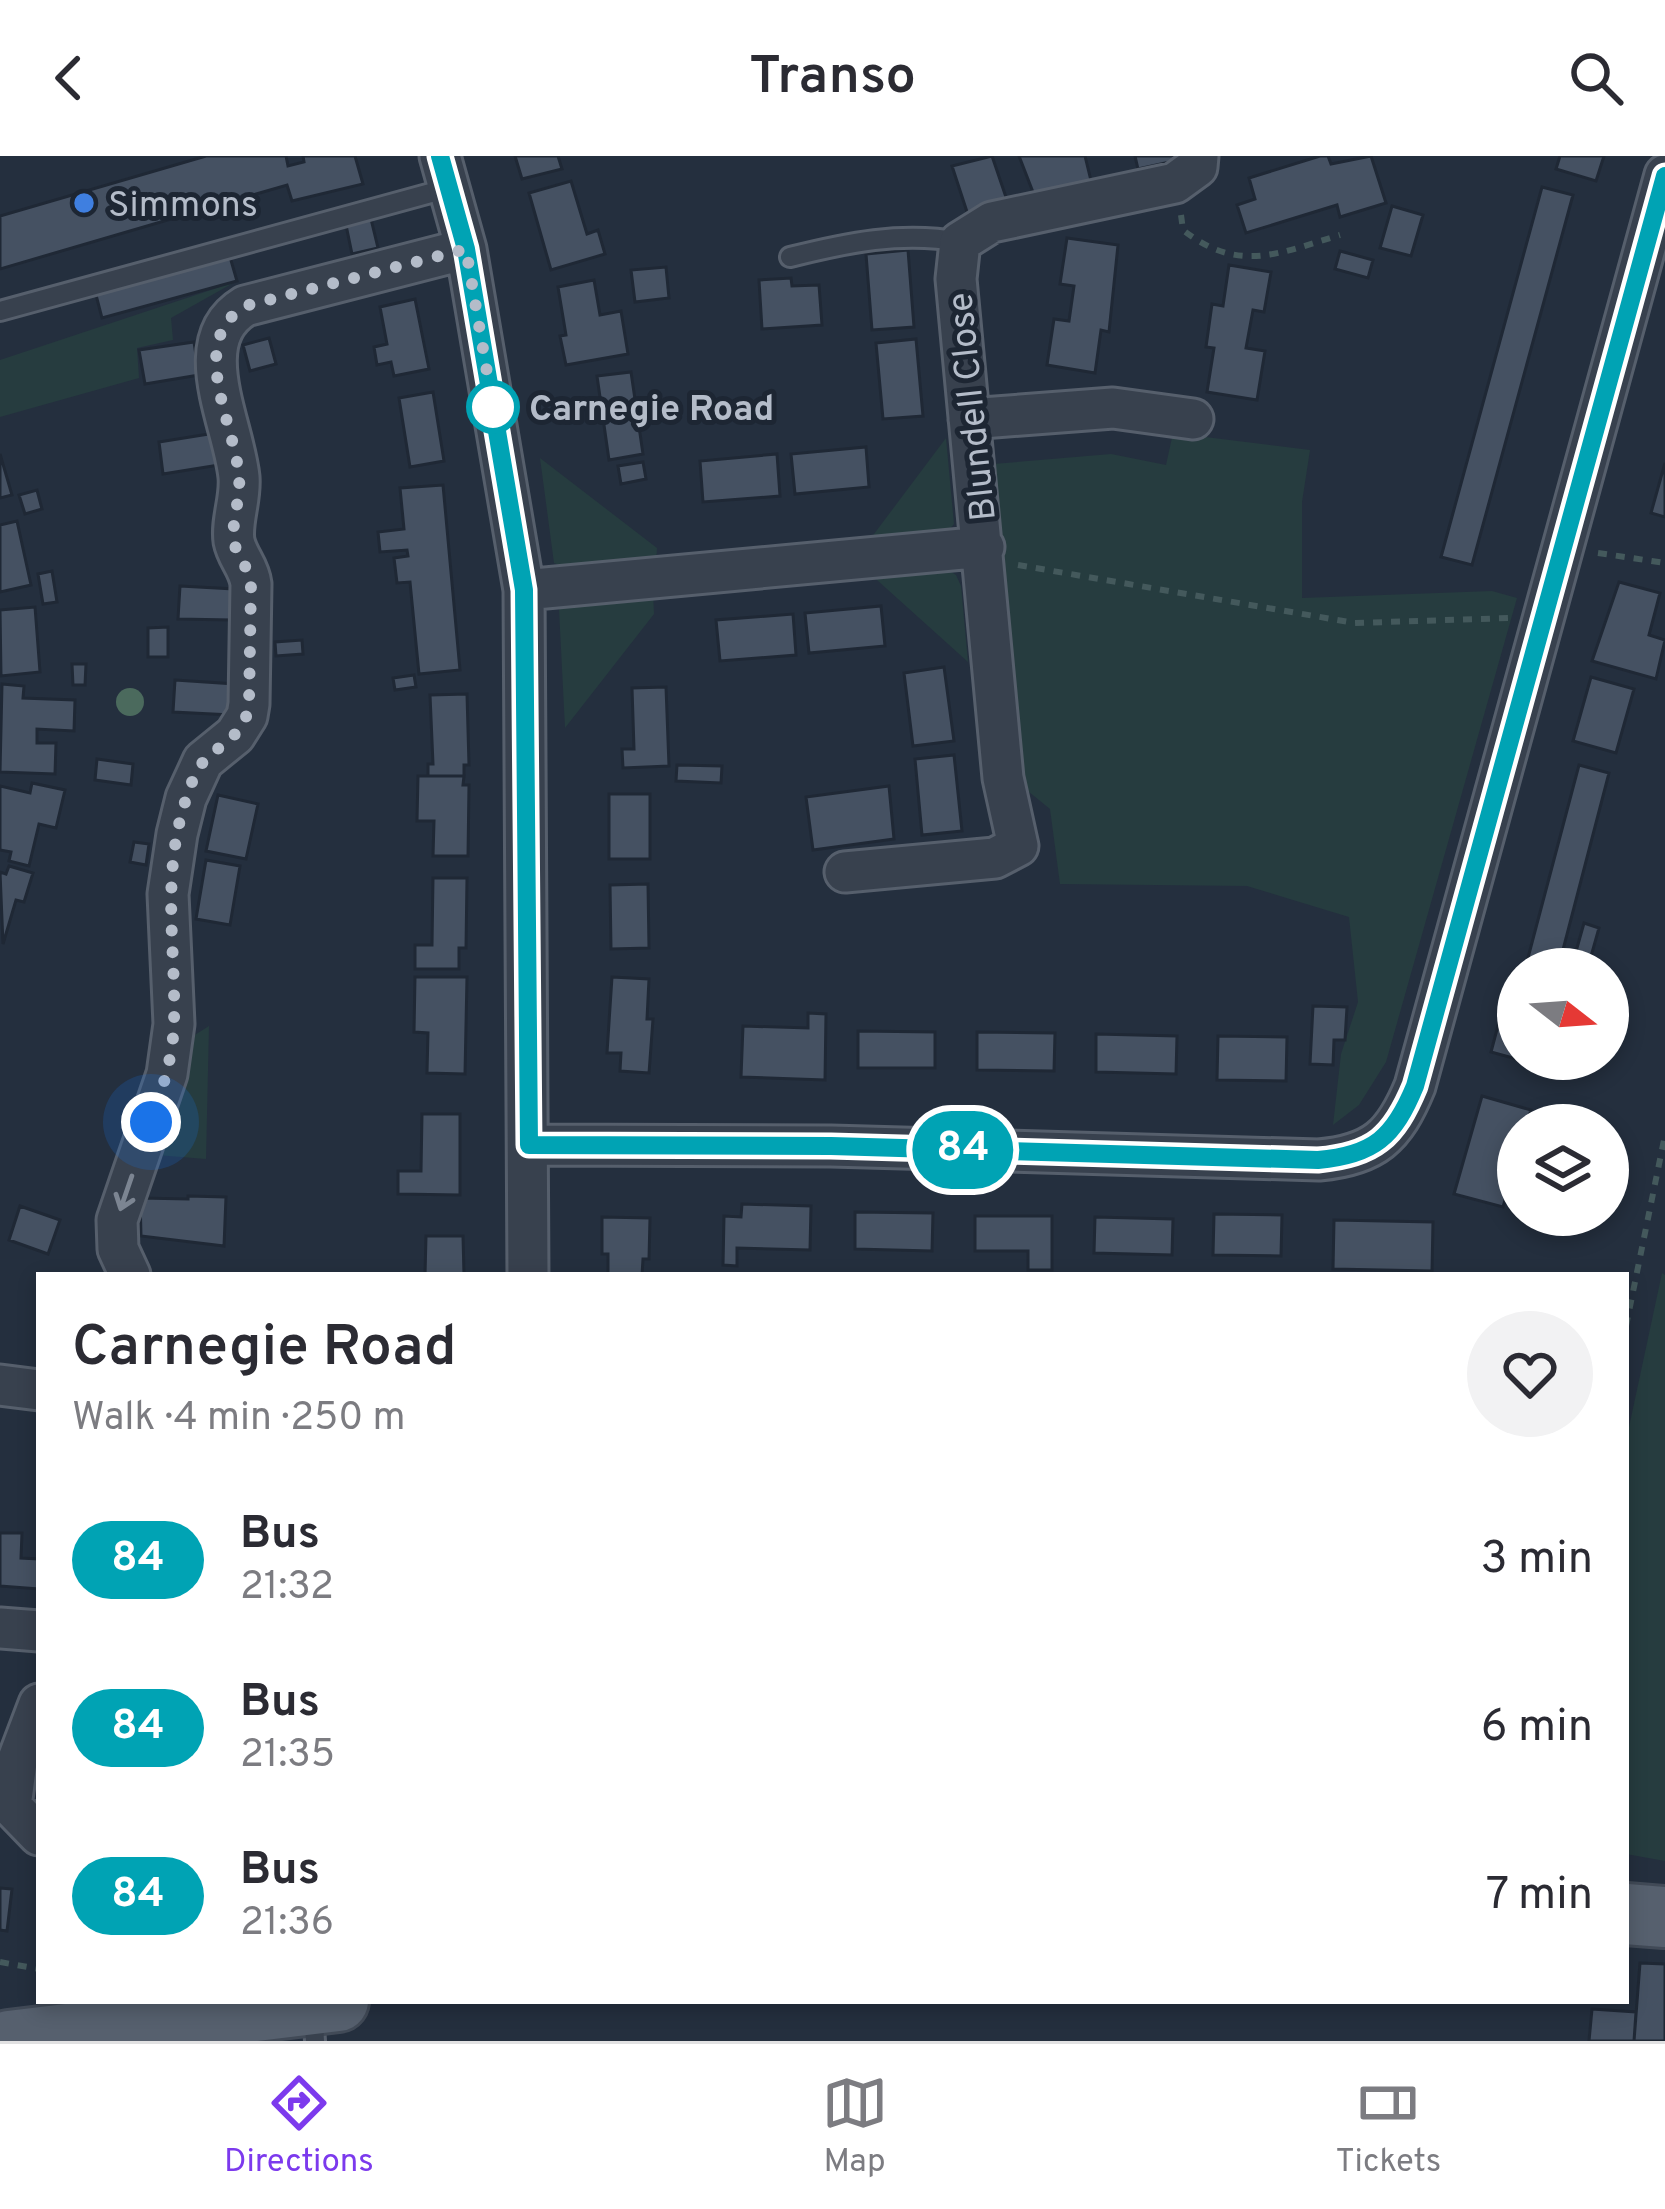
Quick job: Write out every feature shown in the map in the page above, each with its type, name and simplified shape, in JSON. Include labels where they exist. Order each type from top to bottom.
[{"type":"main road","points":[[1629,1914],[1665,1917]]},
{"type":"main road","points":[[9,2041],[322,2016]]},
{"type":"street","name":"Blundell Close","points":[[845,872],[995,858],[1018,846],[1003,778],[956,279],[960,242],[992,222],[1186,169]]},
{"type":"street","points":[[445,172],[466,249],[524,590],[528,1272]]},
{"type":"street","points":[[529,1145],[831,1146],[1318,1160],[1361,1153],[1390,1132],[1415,1086],[1665,175]]},
{"type":"street","points":[[129,1272],[118,1249],[117,1220],[167,1074],[174,1024],[168,894],[177,834],[186,798],[203,761],[236,736],[249,704],[250,572],[234,541],[239,473],[218,368],[218,334],[231,315],[245,306],[466,249]]},
{"type":"street","points":[[969,419],[1112,407],[1192,419]]},
{"type":"street","name":"Blundell Close","points":[[524,590],[984,553]]},
{"type":"street","points":[[0,1385],[36,1390]]},
{"type":"street","points":[[0,1628],[36,1630]]},
{"type":"street","points":[[36,1712],[6,1807],[36,1832]]},
{"type":"lane","points":[[0,311],[445,172]]},
{"type":"lane","points":[[790,257],[898,237],[960,242]]},
{"type":"path","points":[[1186,169],[1184,230],[1231,256],[1264,258],[1340,235]]},
{"type":"path","points":[[1563,544],[1627,560],[1665,562]]},
{"type":"path","points":[[984,553],[1355,623],[1544,616]]},
{"type":"path","points":[[1629,1311],[1665,1136]]},
{"type":"path","points":[[0,1962],[36,1968]]},
{"type":"green space","points":[[235,282],[171,318],[173,340],[137,348],[139,378],[0,417],[0,360]]},
{"type":"green space","points":[[1173,433],[1310,450],[1302,502],[1302,598],[1492,591],[1517,598],[1386,1062],[1359,1105],[1333,1125],[1341,1054],[1358,1002],[1349,917],[1247,886],[1060,884],[1050,809],[1018,783],[993,464],[1111,454],[1166,465]]},
{"type":"green space","points":[[946,438],[954,524],[946,533],[865,546]]},
{"type":"green space","points":[[540,458],[657,548],[656,565],[570,569],[554,563]]},
{"type":"green space","points":[[945,568],[961,586],[968,662],[867,571]]},
{"type":"green space","points":[[653,592],[654,614],[565,728],[559,609],[566,602]]},
{"type":"green space","points":[[209,1026],[206,1159],[156,1155],[179,1045]]},
{"type":"green space","points":[[1662,1273],[1665,1861],[1629,1855],[1629,1427]]},
{"type":"building","points":[[206,156],[286,156],[288,166],[304,162],[303,156],[355,156],[363,184],[292,201],[287,185],[0,269],[0,216]]},
{"type":"building","points":[[515,156],[558,156],[562,169],[522,179]]},
{"type":"building","points":[[992,156],[1009,206],[970,221],[952,166]]},
{"type":"building","points":[[1019,156],[1085,156],[1093,189],[1038,205]]},
{"type":"building","points":[[1135,156],[1188,156],[1188,158],[1138,169]]},
{"type":"building","points":[[1328,156],[1331,164],[1371,156],[1386,203],[1340,217],[1337,205],[1246,233],[1237,205],[1255,199],[1249,178]]},
{"type":"building","points":[[1560,156],[1604,156],[1596,181],[1556,169]]},
{"type":"building","points":[[571,181],[587,234],[598,230],[605,254],[551,270],[529,193]]},
{"type":"building","points":[[1542,187],[1573,195],[1472,565],[1441,557]]},
{"type":"building","points":[[1392,206],[1423,215],[1411,256],[1380,248]]},
{"type":"building","points":[[371,219],[378,248],[352,254],[346,225]]},
{"type":"building","points":[[1067,238],[1118,245],[1109,332],[1101,330],[1095,373],[1047,365],[1054,319],[1069,321],[1074,286],[1060,284]]},
{"type":"building","points":[[228,250],[237,281],[102,318],[94,287]]},
{"type":"building","points":[[908,250],[914,327],[872,330],[866,254]]},
{"type":"building","points":[[1340,251],[1373,260],[1368,278],[1335,269]]},
{"type":"building","points":[[1229,265],[1271,272],[1264,312],[1253,310],[1246,348],[1265,351],[1257,400],[1207,392],[1214,348],[1206,347],[1212,304],[1223,306]]},
{"type":"building","points":[[666,267],[669,298],[635,302],[631,270]]},
{"type":"building","points":[[791,278],[792,286],[819,285],[822,325],[762,329],[759,280]]},
{"type":"building","points":[[594,280],[600,315],[621,311],[628,354],[566,365],[558,287]]},
{"type":"building","points":[[415,299],[429,369],[394,376],[391,362],[377,365],[374,347],[387,344],[380,307]]},
{"type":"building","points":[[269,338],[276,364],[250,371],[243,345]]},
{"type":"building","points":[[916,339],[923,416],[883,419],[876,343]]},
{"type":"building","points":[[194,342],[199,375],[145,384],[139,350]]},
{"type":"building","points":[[631,372],[643,454],[609,460],[597,376]]},
{"type":"building","points":[[433,392],[444,461],[410,467],[399,398]]},
{"type":"building","points":[[215,433],[219,465],[163,474],[159,442]]},
{"type":"building","points":[[866,447],[869,487],[795,494],[791,454]]},
{"type":"building","points":[[0,454],[12,495],[0,498]]},
{"type":"building","points":[[777,454],[780,496],[703,502],[700,461]]},
{"type":"building","points":[[643,462],[646,479],[621,484],[618,466]]},
{"type":"building","points":[[1665,463],[1665,517],[1651,513]]},
{"type":"building","points":[[443,485],[460,670],[419,674],[410,582],[397,583],[394,558],[408,556],[407,550],[380,552],[378,532],[404,529],[400,488]]},
{"type":"building","points":[[37,490],[42,509],[25,514],[19,495]]},
{"type":"building","points":[[17,521],[31,585],[0,592],[0,525]]},
{"type":"building","points":[[52,571],[57,602],[43,604],[38,574]]},
{"type":"building","points":[[1619,582],[1660,593],[1649,635],[1665,640],[1656,679],[1592,661]]},
{"type":"building","points":[[180,586],[234,589],[232,620],[178,619]]},
{"type":"building","points":[[881,606],[885,646],[809,653],[805,613]]},
{"type":"building","points":[[35,607],[40,672],[1,676],[0,610]]},
{"type":"building","points":[[793,614],[796,655],[720,661],[716,620]]},
{"type":"building","points":[[168,627],[168,657],[148,657],[148,628]]},
{"type":"building","points":[[302,640],[303,654],[276,656],[275,642]]},
{"type":"building","points":[[72,664],[86,664],[85,685],[73,685]]},
{"type":"building","points":[[944,667],[954,741],[913,746],[904,673]]},
{"type":"building","points":[[414,675],[416,687],[395,690],[393,678]]},
{"type":"building","points":[[1591,677],[1634,689],[1616,753],[1573,741]]},
{"type":"building","points":[[175,680],[235,684],[232,715],[173,712]]},
{"type":"building","points":[[2,684],[24,686],[23,698],[75,700],[74,731],[37,729],[37,743],[56,743],[55,774],[0,772]]},
{"type":"building","points":[[666,687],[669,766],[623,768],[622,749],[634,749],[632,688]]},
{"type":"building","points":[[467,694],[469,765],[464,765],[464,776],[428,776],[428,764],[433,764],[430,695]]},
{"type":"building","points":[[954,755],[962,831],[922,835],[915,759]]},
{"type":"building","points":[[97,759],[133,764],[131,785],[95,780]]},
{"type":"building","points":[[677,765],[722,766],[721,783],[676,781]]},
{"type":"building","points":[[1579,765],[1609,773],[1563,948],[1531,948]]},
{"type":"building","points":[[418,776],[464,776],[463,785],[469,785],[468,856],[433,856],[434,821],[417,821]]},
{"type":"building","points":[[32,783],[65,790],[56,828],[39,824],[29,866],[9,861],[11,852],[0,850],[0,786],[30,793]]},
{"type":"building","points":[[889,786],[894,839],[813,850],[806,797]]},
{"type":"building","points":[[609,794],[650,794],[650,859],[609,859]]},
{"type":"building","points":[[218,795],[258,804],[246,859],[206,851]]},
{"type":"building","points":[[134,842],[149,844],[146,865],[130,862]]},
{"type":"building","points":[[206,860],[240,866],[230,925],[196,919]]},
{"type":"building","points":[[9,866],[33,873],[24,902],[16,900],[3,944],[0,872],[6,874]]},
{"type":"building","points":[[433,878],[467,878],[466,948],[459,948],[459,969],[415,969],[415,945],[432,945]]},
{"type":"building","points":[[648,884],[649,948],[611,949],[610,885]]},
{"type":"building","points":[[1584,923],[1599,928],[1593,948],[1577,948]]},
{"type":"building","points":[[415,977],[467,977],[465,1074],[427,1073],[428,1033],[414,1032]]},
{"type":"building","points":[[612,977],[649,979],[647,1019],[653,1019],[649,1073],[620,1071],[621,1053],[607,1053]]},
{"type":"building","points":[[1313,1006],[1347,1007],[1345,1040],[1334,1040],[1333,1065],[1310,1064]]},
{"type":"building","points":[[808,1013],[826,1014],[825,1080],[741,1077],[743,1026],[808,1028]]},
{"type":"building","points":[[858,1031],[935,1032],[935,1068],[858,1068]]},
{"type":"building","points":[[977,1032],[1055,1033],[1054,1071],[977,1070]]},
{"type":"building","points":[[1096,1034],[1177,1036],[1176,1074],[1096,1072]]},
{"type":"building","points":[[1218,1036],[1287,1037],[1286,1081],[1217,1080]]},
{"type":"building","points":[[1482,1096],[1510,1104],[1497,1104],[1497,1205],[1454,1194]]},
{"type":"building","points":[[422,1114],[460,1114],[460,1195],[398,1194],[398,1171],[421,1171]]},
{"type":"building","points":[[226,1197],[224,1246],[141,1236],[140,1198]]},
{"type":"building","points":[[742,1204],[811,1206],[810,1250],[737,1248],[737,1266],[723,1265],[724,1216],[741,1217]]},
{"type":"building","points":[[20,1206],[60,1220],[48,1254],[9,1240]]},
{"type":"building","points":[[855,1212],[933,1213],[932,1251],[855,1249]]},
{"type":"building","points":[[1214,1214],[1282,1215],[1281,1256],[1213,1255]]},
{"type":"building","points":[[975,1216],[1052,1216],[1052,1270],[1028,1270],[1028,1251],[975,1251]]},
{"type":"building","points":[[602,1217],[650,1218],[649,1259],[643,1259],[642,1272],[608,1272],[608,1254],[602,1254]]},
{"type":"building","points":[[1095,1217],[1173,1219],[1172,1255],[1094,1253]]},
{"type":"building","points":[[1334,1220],[1433,1222],[1432,1271],[1333,1269]]},
{"type":"building","points":[[426,1236],[463,1236],[464,1272],[425,1272]]},
{"type":"building","points":[[0,1533],[22,1533],[21,1558],[36,1559],[36,1589],[0,1586]]},
{"type":"building","points":[[0,1888],[12,1889],[7,1931],[0,1930]]},
{"type":"building","points":[[1640,1963],[1665,1964],[1665,2041],[1634,2041]]},
{"type":"building","points":[[1592,2009],[1636,2012],[1634,2041],[1589,2041]]},
{"type":"bus line","name":"84","points":[[440,156],[466,249],[524,590],[529,1145],[831,1146],[1318,1160],[1361,1153],[1377,1143],[1404,1113],[1415,1086],[1665,176]]},
{"type":"place","name":"Simmons","points":[[84,203]]},
{"type":"place","name":"Carnegie Road","points":[[493,407]]},
{"type":"route","points":[[151,1122],[167,1074],[174,1024],[168,894],[177,834],[186,798],[203,761],[236,736],[249,704],[251,584],[234,541],[239,473],[218,368],[216,349],[222,325],[245,306],[466,249],[495,419],[493,407]]}]
